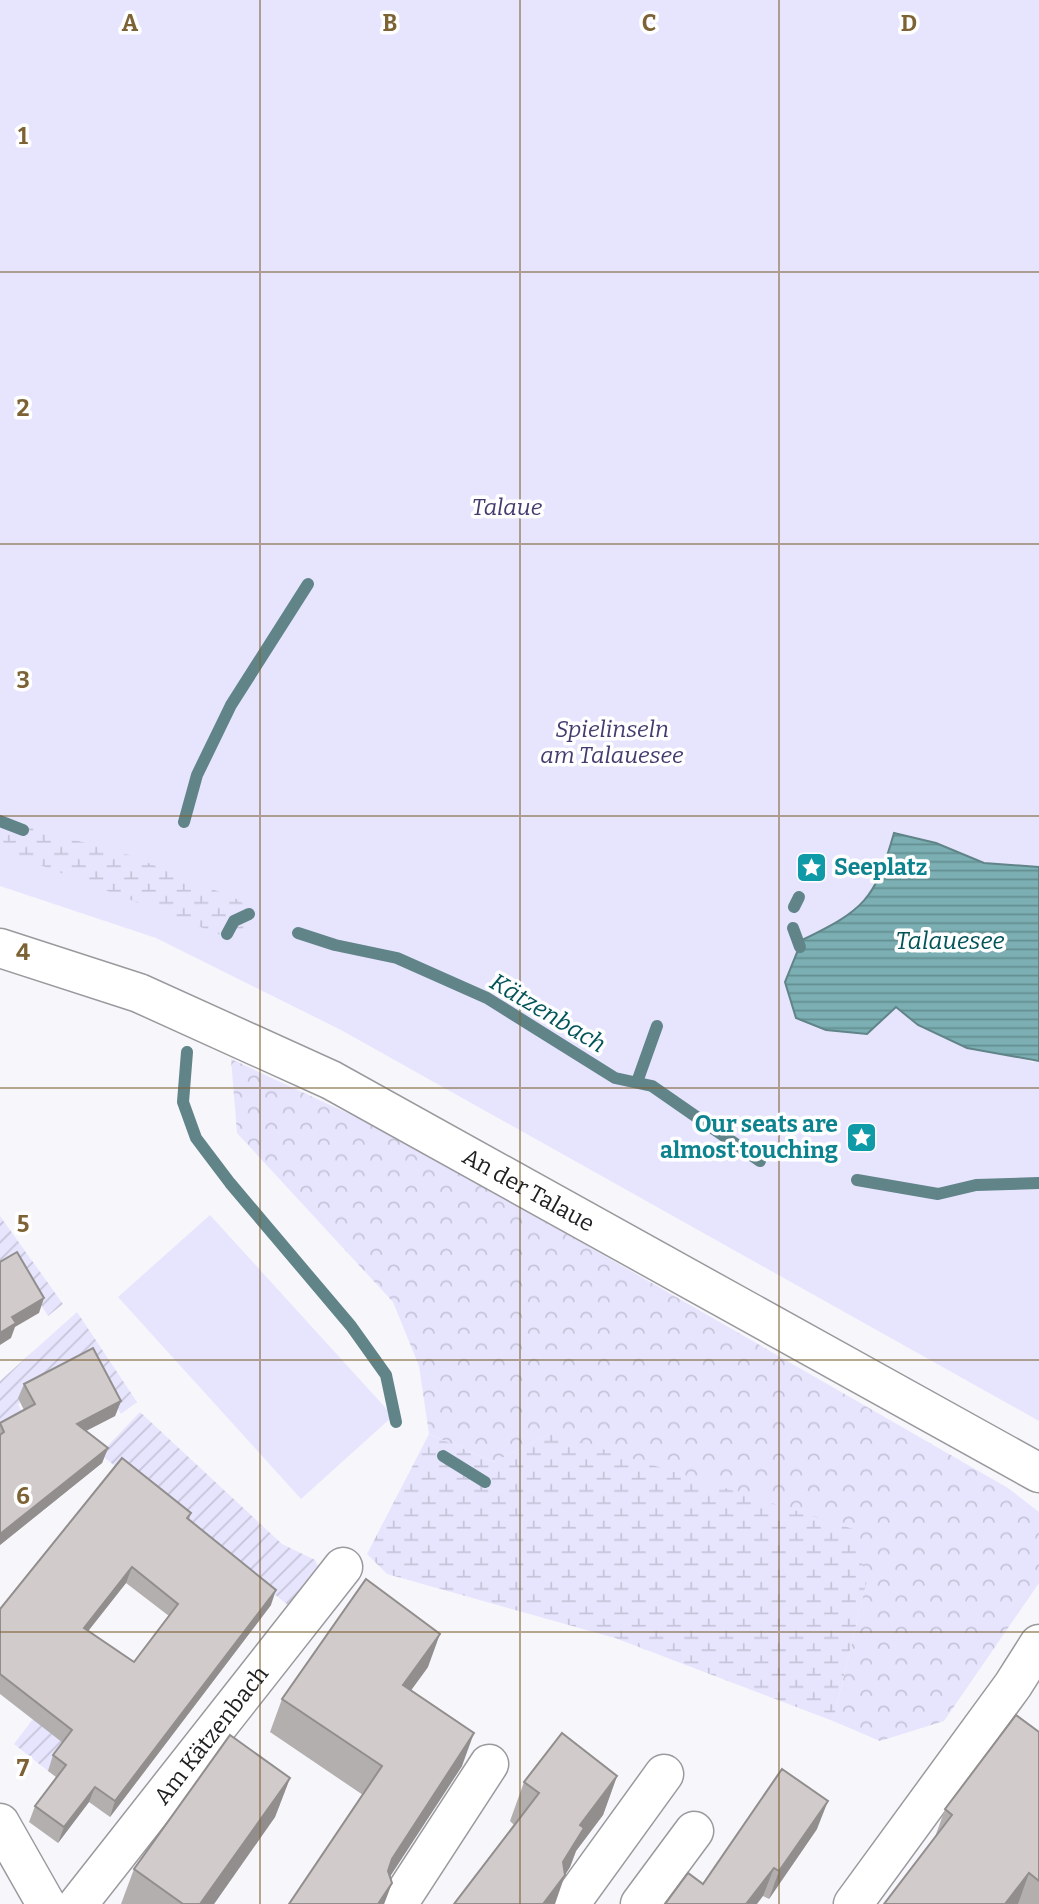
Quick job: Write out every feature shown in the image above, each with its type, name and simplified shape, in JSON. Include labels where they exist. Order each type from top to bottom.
[{"type":"street","name":"An der Talaue","points":[[0,948],[139,992],[331,1080],[1039,1473]]},
{"type":"street","name":"Am Kätzenbach","points":[[78,1904],[343,1567]]},
{"type":"street","points":[[853,1904],[1026,1695],[1039,1644]]},
{"type":"street","points":[[398,1904],[489,1764]]},
{"type":"street","points":[[570,1904],[664,1773]]},
{"type":"street","points":[[0,1824],[46,1904]]},
{"type":"street","points":[[640,1904],[694,1831]]},
{"type":"green space","name":"Talaue","points":[[0,0],[1039,0],[1039,867],[984,863],[936,843],[895,833],[881,874],[873,888],[853,911],[802,940],[785,982],[896,1007],[918,1025],[1032,1062],[1039,1061],[1039,1421],[341,1030],[156,938],[0,886]]},
{"type":"green space","points":[[24,826],[129,855],[239,900],[252,912],[246,932],[229,938],[9,853],[2,839]]},
{"type":"green space","points":[[231,1059],[358,1118],[478,1183],[1008,1488],[1039,1512],[1039,1583],[944,1721],[880,1741],[833,1721],[867,1580],[552,1433],[494,1462],[429,1434],[419,1366],[393,1302],[237,1133]]},
{"type":"green space","points":[[210,1215],[393,1416],[301,1499],[118,1297]]},
{"type":"green space","points":[[0,1216],[63,1304],[48,1316],[14,1262],[0,1269]]},
{"type":"green space","points":[[77,1312],[137,1402],[121,1414],[89,1358],[52,1389],[18,1404],[25,1418],[0,1430],[0,1381]]},
{"type":"green space","points":[[140,1412],[282,1544],[315,1560],[319,1568],[294,1610],[100,1454]]},
{"type":"green space","points":[[552,1433],[853,1529],[867,1580],[833,1721],[615,1638],[387,1574],[367,1554],[429,1434],[494,1462]]},
{"type":"green space","points":[[87,1647],[121,1673],[48,1771],[14,1744]]},
{"type":"water","name":"Talauesee","points":[[894,833],[936,843],[984,863],[1039,867],[1039,1061],[967,1048],[918,1025],[896,1007],[867,1034],[826,1030],[796,1018],[785,982],[802,940],[840,920],[864,900],[880,874]]},
{"type":"building","points":[[17,1252],[44,1298],[12,1317],[16,1323],[0,1333],[0,1262]]},
{"type":"building","points":[[93,1348],[121,1401],[77,1424],[108,1448],[0,1534],[0,1435],[4,1432],[0,1423],[35,1404],[24,1384]]},
{"type":"building","points":[[122,1458],[191,1513],[187,1518],[276,1590],[115,1801],[95,1787],[64,1827],[35,1806],[66,1765],[53,1755],[72,1730],[0,1674],[0,1609]],"holes":[[[132,1567],[178,1604],[134,1662],[84,1628]]]},
{"type":"building","points":[[366,1579],[440,1634],[403,1685],[474,1733],[392,1859],[388,1871],[392,1883],[378,1904],[289,1904],[382,1766],[282,1699]]},
{"type":"building","points":[[1016,1715],[1039,1732],[1039,1881],[1029,1873],[1005,1904],[884,1904],[952,1815],[945,1809]]},
{"type":"building","points":[[562,1733],[617,1776],[580,1825],[584,1828],[563,1862],[565,1875],[543,1904],[454,1904],[539,1793],[524,1782]]},
{"type":"building","points":[[230,1735],[290,1778],[200,1904],[183,1904],[134,1869]]},
{"type":"building","points":[[782,1769],[828,1801],[779,1871],[774,1868],[746,1904],[665,1904],[688,1873],[703,1884]]},
{"type":"waterway","points":[[184,822],[197,775],[231,705],[308,584]]},
{"type":"waterway","points":[[0,821],[23,830]]},
{"type":"waterway","points":[[794,907],[799,897]]},
{"type":"waterway","name":"Kätzenbach","points":[[227,934],[234,921],[249,914]]},
{"type":"waterway","points":[[793,928],[800,947]]},
{"type":"waterway","name":"Kätzenbach","points":[[298,933],[335,945],[397,958],[487,998],[615,1078],[652,1086],[760,1161]]},
{"type":"waterway","points":[[637,1082],[657,1026]]},
{"type":"waterway","name":"Kätzenbach","points":[[187,1052],[183,1102],[196,1138],[230,1183],[351,1326],[386,1375],[396,1422]]},
{"type":"waterway","name":"Kätzenbach","points":[[857,1180],[938,1194],[976,1185],[1039,1183]]},
{"type":"waterway","name":"Kätzenbach","points":[[443,1456],[485,1482]]},
{"type":"place","name":"Seeplatz","points":[[811,867]]},
{"type":"place","name":"Our seats are almost touching","points":[[861,1137]]},
{"type":"park label","name":"Spielinseln am Talauesee","points":[[612,742]]}]
